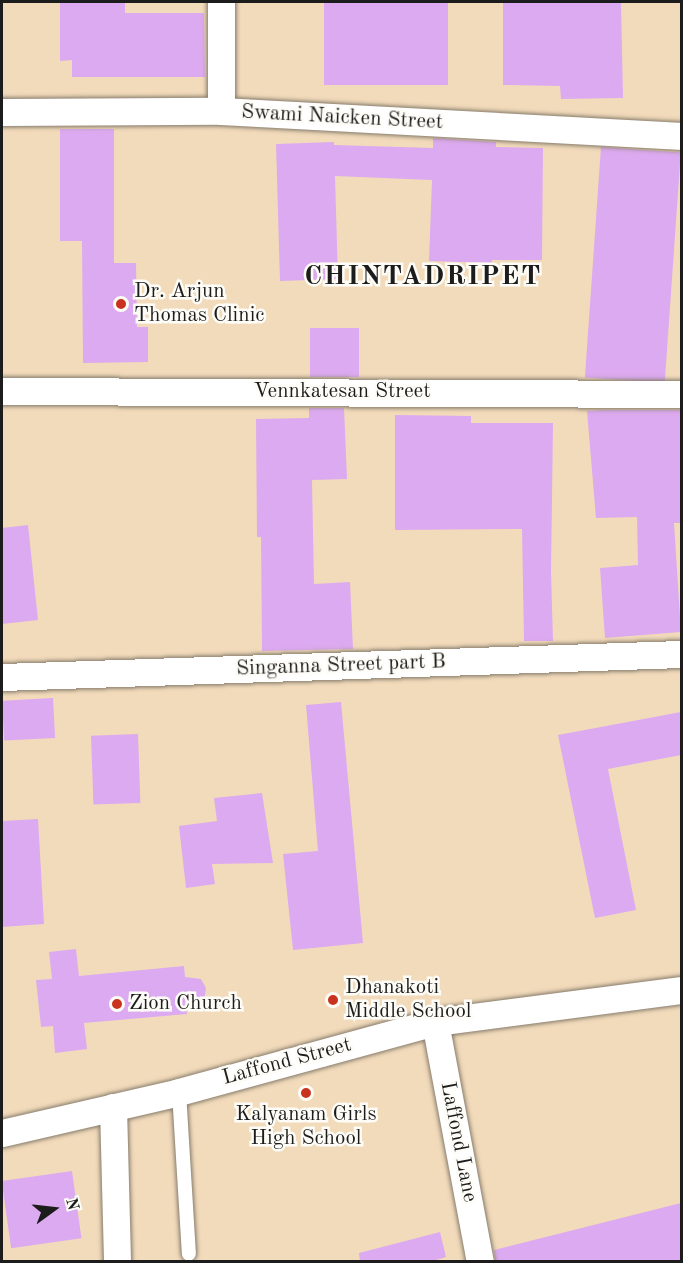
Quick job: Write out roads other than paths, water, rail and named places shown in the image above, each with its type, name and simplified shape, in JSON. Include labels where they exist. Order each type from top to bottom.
[{"type":"street","points":[[221,2],[221,111]]},
{"type":"street","name":"Swami Naicken Street","points":[[2,112],[221,111],[681,136]]},
{"type":"street","name":"Vennkatesan Street","points":[[2,391],[681,394]]},
{"type":"street","name":"Singanna Street part B","points":[[2,677],[681,654]]},
{"type":"street","name":"Laffond Street","points":[[2,1133],[178,1092],[435,1022],[681,990]]},
{"type":"street","name":"Laffond Lane","points":[[435,1022],[480,1262]]},
{"type":"street","points":[[113,1107],[117,1262]]},
{"type":"lane","points":[[178,1092],[189,1254]]},
{"type":"place","name":"Dr. Arjun Thomas Clinic","points":[[121,304]]},
{"type":"place","name":"Dhanakoti Middle School","points":[[333,1000]]},
{"type":"place","name":"Zion Church","points":[[117,1004]]},
{"type":"place","name":"Kalyanam Girls High School","points":[[306,1093]]},
{"type":"district","name":"CHINTADRIPET","points":[[423,277]]}]
